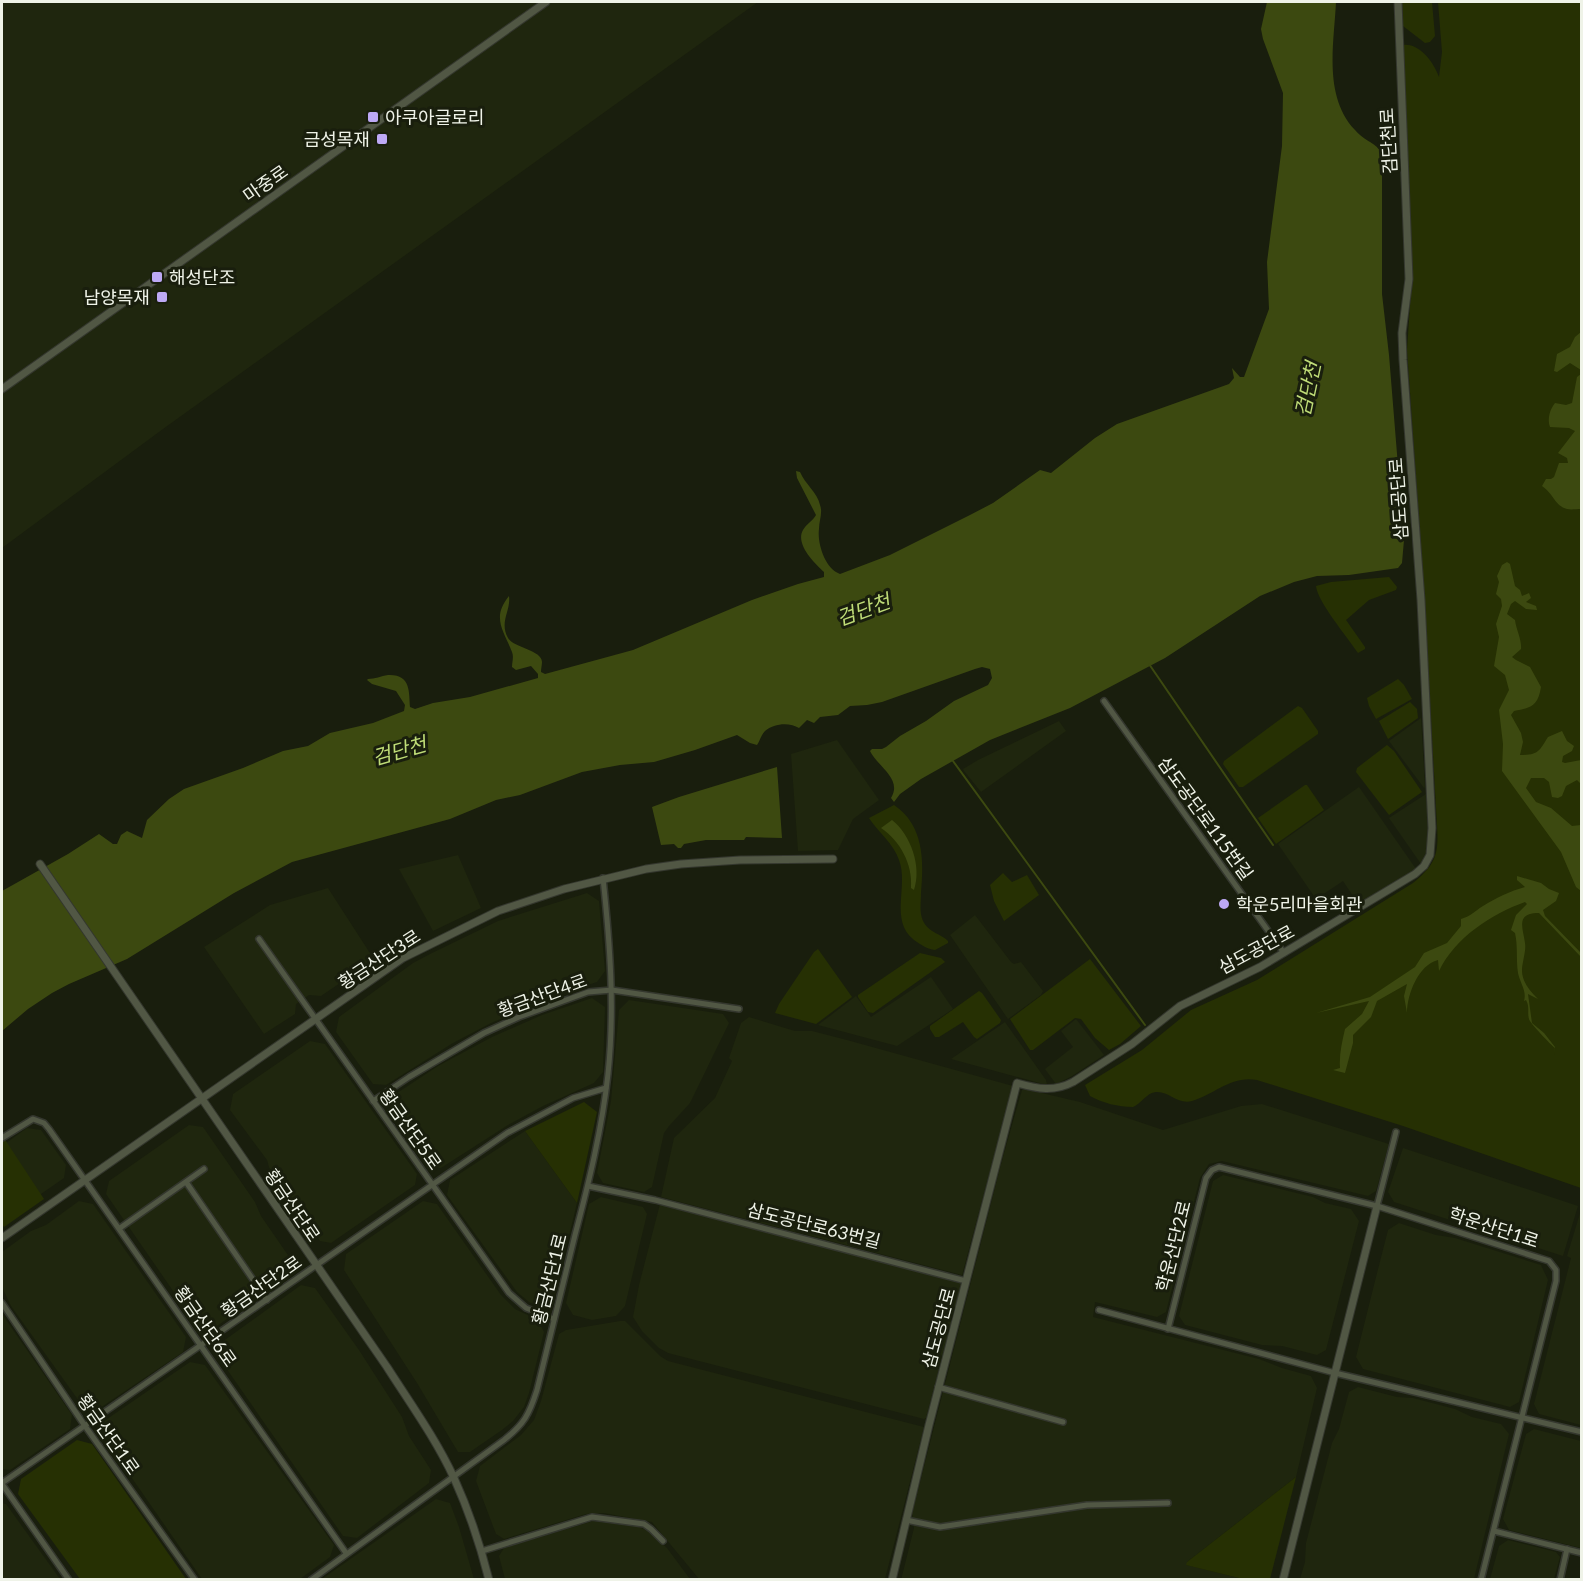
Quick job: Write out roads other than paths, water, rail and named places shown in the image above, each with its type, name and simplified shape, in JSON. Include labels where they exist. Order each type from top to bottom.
[{"type":"street","name":"마중로","points":[[2,389],[546,2]]},
{"type":"street","name":"검단천로","points":[[1398,2],[1409,279]]},
{"type":"street","name":"삼도공단로","points":[[892,1580],[938,1387],[1017,1083],[1049,1090],[1064,1087],[1132,1044],[1180,1006],[1248,973],[1284,952],[1415,874],[1428,860],[1432,828],[1421,600],[1402,333],[1409,279]]},
{"type":"street","name":"삼도공단로115번길","points":[[1104,701],[1284,952]]},
{"type":"street","name":"황금산단3로","points":[[2,1238],[403,958],[498,911],[603,878],[646,869],[711,861],[833,859]]},
{"type":"street","name":"황금산단로","points":[[40,864],[387,1367],[453,1476],[473,1523],[489,1580]]},
{"type":"street","name":"황금산단1로","points":[[311,1580],[504,1440],[523,1423],[533,1404],[588,1186],[600,1132],[606,1088],[612,990],[611,952],[603,878]]},
{"type":"street","name":"황금산단5로","points":[[259,939],[509,1293],[526,1308],[554,1319]]},
{"type":"street","name":"황금산단4로","points":[[373,1101],[438,1059],[502,1024],[588,992],[612,990],[740,1009]]},
{"type":"street","name":"황금산단2로","points":[[2,1483],[480,1151],[526,1122],[573,1098],[606,1088]]},
{"type":"street","name":"황금산단6로","points":[[2,1138],[28,1121],[38,1120],[50,1129],[346,1553]]},
{"type":"street","points":[[1283,1580],[1396,1132]]},
{"type":"street","name":"학운산단2로","points":[[1168,1329],[1204,1186],[1209,1173],[1215,1168],[1245,1172],[1377,1206]]},
{"type":"street","points":[[120,1228],[204,1169]]},
{"type":"street","points":[[186,1182],[267,1300]]},
{"type":"street","name":"삼도공단로63번길","points":[[588,1186],[655,1200],[966,1281]]},
{"type":"street","name":"학운산단1로","points":[[1377,1206],[1543,1258],[1556,1270],[1556,1281],[1481,1580]]},
{"type":"street","name":"황금산단1로","points":[[2,1303],[85,1426],[195,1580]]},
{"type":"street","points":[[1100,1310],[1335,1373],[1581,1432]]},
{"type":"street","name":"삼도공단로","points":[[938,1387],[1064,1422]]},
{"type":"street","points":[[2,1483],[69,1580]]},
{"type":"street","points":[[906,1520],[940,1527],[1087,1505],[1168,1503]]},
{"type":"street","points":[[482,1551],[579,1520],[597,1517],[644,1524],[663,1541]]},
{"type":"street","points":[[1494,1531],[1581,1553]]},
{"type":"street","points":[[1560,1580],[1568,1550]]},
{"type":"water","name":"검단천","points":[[1267,2],[1336,2],[1333,69],[1338,102],[1355,130],[1380,150],[1382,294],[1404,540],[1402,563],[1398,568],[1349,575],[1317,576],[1294,582],[1260,596],[1165,658],[1070,708],[990,740],[921,779],[900,794],[894,802],[891,798],[894,785],[888,773],[870,751],[886,747],[954,701],[988,685],[992,678],[990,669],[982,667],[975,669],[882,702],[850,706],[838,715],[820,717],[814,723],[807,720],[799,728],[787,724],[773,726],[764,733],[757,745],[737,735],[654,762],[582,772],[520,795],[496,800],[450,819],[292,862],[234,893],[127,959],[52,993],[2,1031],[2,891],[99,834],[113,844],[117,844],[121,835],[127,831],[142,838],[147,820],[169,799],[184,789],[283,751],[308,746],[330,733],[373,723],[404,711],[405,705],[396,691],[372,684],[368,679],[388,675],[401,677],[407,685],[410,707],[415,709],[433,703],[470,697],[538,678],[538,674],[531,666],[516,670],[512,667],[513,654],[500,618],[509,596],[505,622],[508,638],[538,655],[542,662],[541,672],[545,674],[633,650],[752,600],[824,577],[824,572],[803,547],[801,535],[803,530],[816,515],[797,478],[796,471],[800,472],[818,500],[821,511],[819,535],[821,548],[830,567],[840,574],[890,555],[970,515],[993,503],[1040,470],[1051,473],[1095,438],[1117,424],[1229,384],[1234,378],[1232,368],[1240,377],[1244,377],[1269,309],[1267,262],[1282,146],[1283,93],[1261,29]]},
{"type":"water","points":[[1581,332],[1581,370],[1570,363],[1557,372],[1554,371],[1557,354],[1570,347],[1575,337]]},
{"type":"water","points":[[1581,374],[1581,509],[1569,509],[1560,505],[1542,486],[1546,479],[1554,477],[1559,463],[1568,463],[1567,458],[1558,453],[1575,431],[1569,428],[1550,427],[1550,411],[1555,403],[1566,405],[1572,403],[1577,377]]},
{"type":"water","points":[[1507,562],[1510,564],[1515,586],[1520,590],[1522,596],[1529,593],[1531,598],[1526,602],[1536,606],[1537,610],[1526,609],[1515,601],[1511,604],[1507,614],[1515,620],[1521,646],[1521,649],[1512,657],[1530,667],[1541,687],[1533,705],[1514,711],[1511,715],[1521,733],[1523,742],[1520,755],[1535,753],[1548,737],[1562,731],[1567,741],[1574,746],[1572,751],[1563,756],[1562,762],[1581,760],[1581,792],[1580,783],[1577,780],[1566,786],[1562,796],[1558,798],[1552,797],[1549,782],[1544,778],[1531,778],[1526,788],[1536,802],[1551,808],[1572,826],[1581,825],[1581,891],[1576,887],[1561,852],[1502,771],[1503,744],[1499,710],[1509,690],[1505,675],[1494,666],[1499,637],[1496,624],[1502,606],[1501,599],[1496,594],[1499,582],[1497,576],[1502,565]]},
{"type":"water","points":[[777,767],[782,838],[746,837],[744,840],[706,840],[684,844],[681,848],[674,844],[661,845],[652,807]]},
{"type":"water","points":[[892,820],[905,834],[913,852],[917,871],[914,890],[911,888],[910,870],[904,854],[894,839],[881,828]]},
{"type":"water","points":[[1517,876],[1541,883],[1559,893],[1556,901],[1543,910],[1545,916],[1581,953],[1581,957],[1539,913],[1531,914],[1523,919],[1525,948],[1522,973],[1527,987],[1538,999],[1528,994],[1532,1023],[1544,1033],[1555,1048],[1530,1021],[1528,1005],[1526,1000],[1524,1001],[1524,990],[1518,973],[1516,938],[1515,933],[1511,930],[1516,915],[1527,904],[1525,902],[1499,913],[1475,929],[1454,948],[1439,971],[1438,960],[1425,968],[1415,982],[1409,998],[1407,1013],[1404,996],[1407,984],[1377,1001],[1371,1017],[1353,1035],[1345,1073],[1333,1070],[1340,1068],[1340,1053],[1345,1029],[1362,1014],[1369,1001],[1316,1013],[1370,997],[1415,967],[1424,953],[1447,943],[1461,926],[1461,919],[1498,898],[1525,887],[1517,880]]},
{"type":"waterway","points":[[1149,664],[1273,845]]},
{"type":"waterway","points":[[953,761],[1145,1025]]},
{"type":"place","name":"아쿠아글로리","points":[[373,117]]},
{"type":"place","name":"금성목재","points":[[382,139]]},
{"type":"place","name":"해성단조","points":[[157,277]]},
{"type":"place","name":"남양목재","points":[[162,297]]},
{"type":"place","name":"학운5리마을회관","points":[[1224,904]]}]
